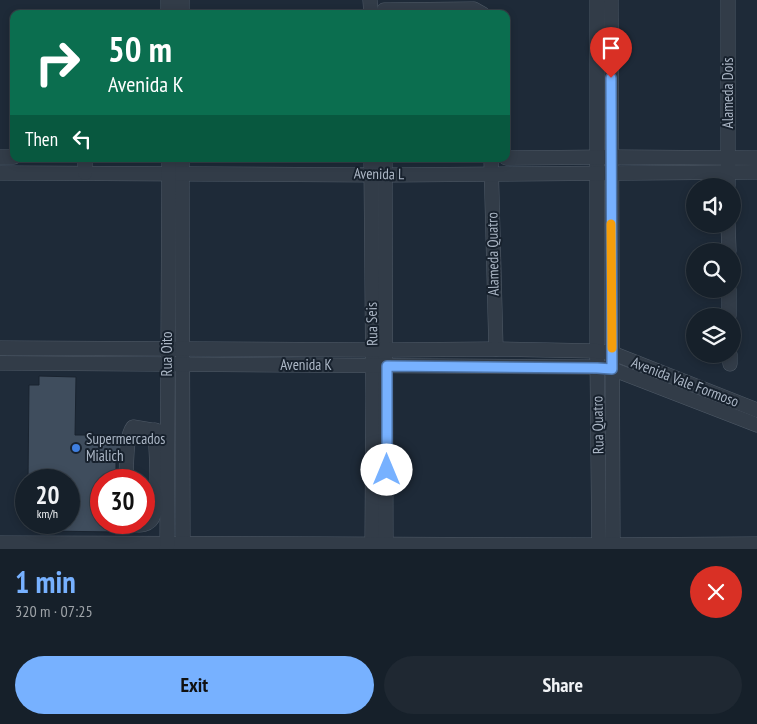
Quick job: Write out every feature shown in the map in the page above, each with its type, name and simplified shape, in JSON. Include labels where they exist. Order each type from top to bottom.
[{"type":"street","points":[[370,0],[380,9],[476,10]]},
{"type":"street","name":"Rua Quatro","points":[[597,0],[599,547]]},
{"type":"street","name":"Rua Quatro","points":[[611,0],[614,547]]},
{"type":"street","name":"Alameda Dois","points":[[728,0],[728,178]]},
{"type":"street","name":"Avenida L","points":[[510,158],[611,157],[728,165],[757,172]]},
{"type":"street","name":"Avenida L","points":[[0,173],[85,166],[175,173],[597,173],[728,165],[757,158]]},
{"type":"street","name":"Rua Oito","points":[[170,162],[175,173],[182,349],[183,547]]},
{"type":"street","name":"Rua Oito","points":[[168,547],[161,432],[167,364],[175,173],[180,162]]},
{"type":"street","name":"Rua Seis","points":[[371,162],[379,350],[387,366],[386,546]]},
{"type":"street","name":"Rua Seis","points":[[372,547],[372,366],[379,350],[385,162]]},
{"type":"street","name":"Alameda Quatro","points":[[491,162],[496,349]]},
{"type":"street","points":[[3,348],[3,363]]},
{"type":"street","name":"Avenida K","points":[[3,348],[496,349],[612,353]]},
{"type":"street","points":[[66,348],[67,364]]},
{"type":"street","name":"Avenida Vale Formoso","points":[[612,353],[757,410]]},
{"type":"street","name":"Avenida K","points":[[3,363],[612,369]]},
{"type":"street","name":"Avenida Vale Formoso","points":[[612,369],[757,425]]},
{"type":"street","points":[[127,469],[128,438],[133,427],[183,438]]},
{"type":"street","points":[[155,503],[161,432]]},
{"type":"street","points":[[0,543],[168,547],[614,547],[757,544]]},
{"type":"building","name":"Supermercados Mialich","points":[[39,376],[76,377],[75,435],[124,435],[124,461],[116,461],[116,469],[90,469],[90,532],[80,531],[80,469],[28,469],[29,385],[39,385]]},
{"type":"slow traffic","points":[[611,224],[612,348]]},
{"type":"place","name":"Supermercados Mialich","points":[[76,448]]},
{"type":"route","points":[[387,470],[387,366],[612,369],[611,78]]}]
